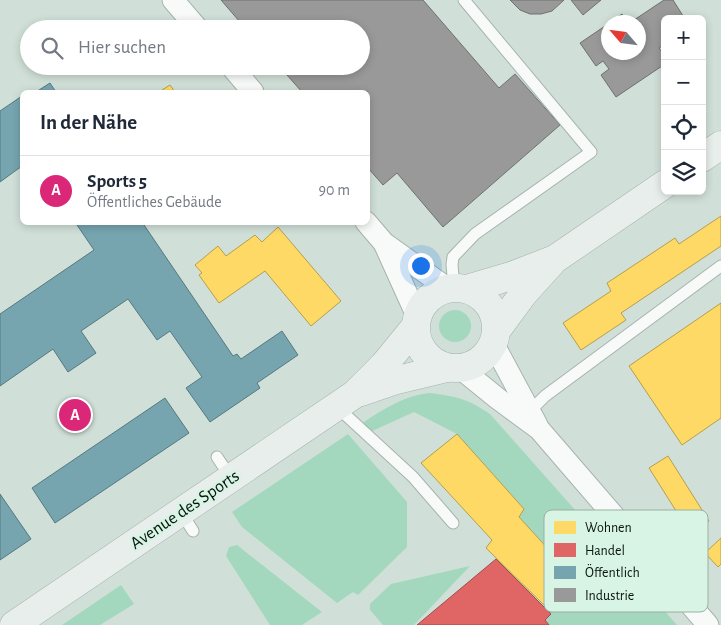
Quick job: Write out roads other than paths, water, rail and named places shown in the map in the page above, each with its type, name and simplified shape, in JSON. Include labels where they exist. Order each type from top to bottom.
[{"type":"street","points":[[173,0],[190,20]]},
{"type":"street","points":[[239,75],[252,90]]},
{"type":"street","points":[[706,155],[721,145]]},
{"type":"street","points":[[534,420],[497,398],[454,368],[436,363],[427,356],[420,348],[416,337],[416,321],[422,306],[430,297],[456,288],[511,276],[554,259],[661,187]]},
{"type":"street","points":[[369,225],[384,243],[456,288],[478,294],[486,300],[495,318],[495,337],[534,420],[610,510]]},
{"type":"street","points":[[384,243],[416,321]]},
{"type":"street","points":[[454,368],[472,365],[481,360],[524,293],[554,259]]},
{"type":"street","name":"Avenue des Sports","points":[[346,401],[384,365],[416,321]]},
{"type":"street","name":"Avenue des Sports","points":[[14,625],[187,522],[224,467],[346,401],[393,381],[454,368]]},
{"type":"street","points":[[697,612],[708,625]]},
{"type":"lane","points":[[456,288],[452,265],[453,257],[475,234],[591,152],[464,0]]},
{"type":"lane","points":[[534,420],[545,396],[721,266]]},
{"type":"lane","points":[[346,401],[453,523]]},
{"type":"place","name":"Sports 5","points":[[75,415]]}]
